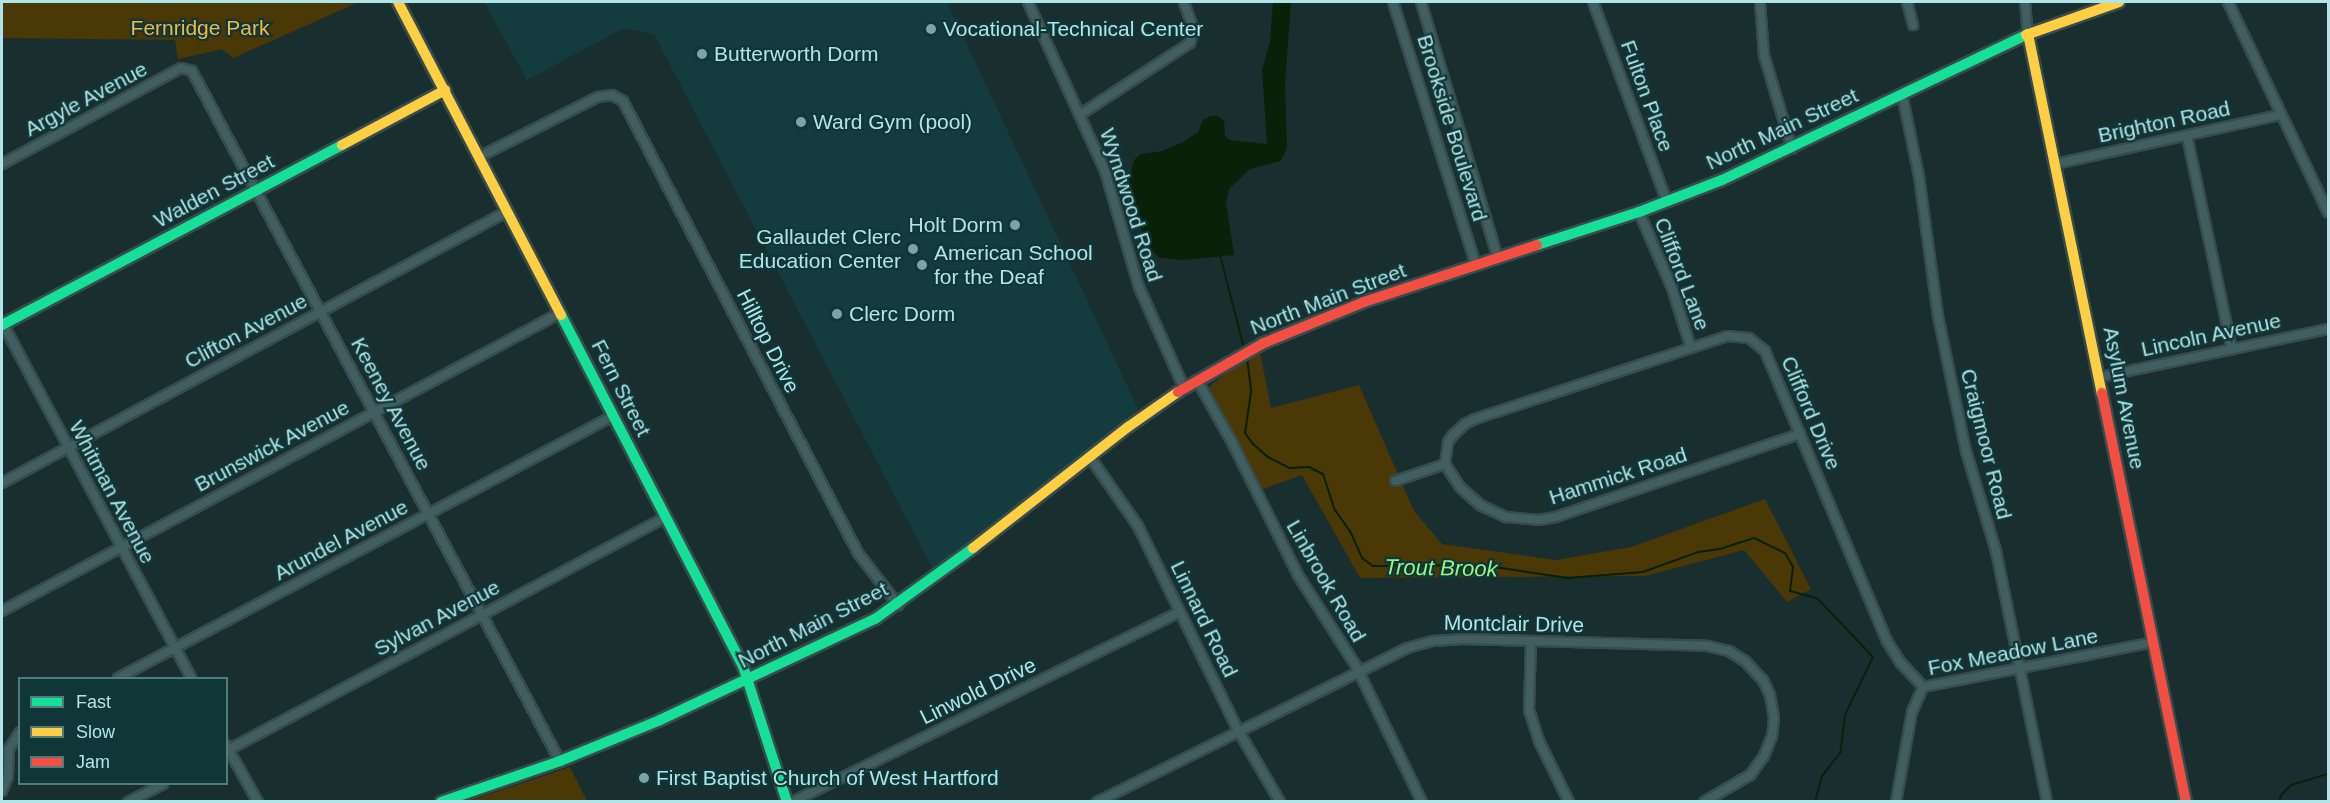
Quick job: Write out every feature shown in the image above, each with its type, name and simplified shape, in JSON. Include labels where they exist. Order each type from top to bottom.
[{"type":"main road","name":"Fern Street","points":[[398,2],[749,680],[787,801]]},
{"type":"main road","name":"North Main Street","points":[[441,801],[560,761],[749,680],[875,619],[898,605],[1090,457],[1184,388],[1264,343],[1326,316],[1667,202],[1791,149],[2028,34],[2118,2]]},
{"type":"main road","name":"Asylum Avenue","points":[[2028,34],[2186,801]]},
{"type":"main road","name":"Walden Street","points":[[2,324],[445,90]]},
{"type":"street","name":"Wyndwood Road","points":[[1028,2],[1081,114],[1114,196],[1138,287],[1184,388]]},
{"type":"street","points":[[1081,114],[1190,43],[1194,30],[1184,2]]},
{"type":"street","name":"Brookside Boulevard","points":[[1393,2],[1476,265]]},
{"type":"street","name":"Brookside Boulevard","points":[[1421,2],[1498,258]]},
{"type":"street","name":"Fulton Place","points":[[1593,2],[1667,202]]},
{"type":"street","points":[[1760,2],[1764,55],[1791,149]]},
{"type":"street","points":[[1907,2],[1913,25]]},
{"type":"street","name":"Asylum Avenue","points":[[2025,2],[2028,34]]},
{"type":"street","points":[[2228,2],[2328,213]]},
{"type":"street","name":"Argyle Avenue","points":[[2,164],[181,68],[188,68]]},
{"type":"street","name":"Keeney Avenue","points":[[188,68],[194,73],[257,190],[560,761]]},
{"type":"street","name":"Craigmoor Road","points":[[1902,94],[1919,176],[1940,327],[1966,451],[1995,550],[2047,801]]},
{"type":"street","name":"Hilltop Drive","points":[[479,157],[602,96],[615,96],[623,101],[858,554],[898,605]]},
{"type":"street","name":"Brighton Road","points":[[2055,164],[2280,115]]},
{"type":"street","points":[[2187,136],[2232,349]]},
{"type":"street","name":"Clifton Avenue","points":[[2,483],[508,211]]},
{"type":"street","name":"Clifford Lane","points":[[1639,212],[1672,288],[1691,348]]},
{"type":"street","name":"Brunswick Avenue","points":[[2,611],[560,314]]},
{"type":"street","name":"Whitman Avenue","points":[[2,324],[190,677]]},
{"type":"street","name":"Lincoln Avenue","points":[[2100,377],[2328,329]]},
{"type":"street","name":"Clifford Drive","points":[[1445,464],[1448,442],[1464,424],[1727,336],[1739,335],[1759,343],[1765,351],[1887,641],[1901,663],[1923,687]]},
{"type":"street","name":"Linbrook Road","points":[[1197,380],[1233,444],[1298,575],[1359,673],[1422,801]]},
{"type":"street","name":"Arundel Avenue","points":[[120,677],[613,416]]},
{"type":"street","name":"Hammick Road","points":[[1445,464],[1460,487],[1480,505],[1506,517],[1539,520],[1556,517],[1800,434]]},
{"type":"street","name":"Linnard Road","points":[[1090,457],[1138,526],[1239,732],[1280,801]]},
{"type":"street","points":[[1395,481],[1445,464]]},
{"type":"street","name":"Sylvan Avenue","points":[[228,748],[666,517]]},
{"type":"street","name":"Linwold Drive","points":[[792,801],[1180,612]]},
{"type":"street","name":"Montclair Drive","points":[[1097,801],[1407,648],[1446,639],[1707,646],[1734,654],[1752,666],[1763,680],[1772,703],[1774,724],[1770,742],[1750,775],[1704,801]]},
{"type":"street","points":[[1531,642],[1529,710],[1540,743],[1569,801]]},
{"type":"street","name":"Fox Meadow Lane","points":[[1896,801],[1906,760],[1912,712],[1923,687],[2154,642]]},
{"type":"street","points":[[2,791],[8,776],[9,749],[18,735]]},
{"type":"street","points":[[228,751],[258,801]]},
{"type":"street","points":[[128,801],[159,785]]},
{"type":"shaded area","name":"American School for the Deaf","points":[[484,2],[947,2],[1138,409],[934,571],[654,34],[624,28],[527,80]]},
{"type":"shaded area","points":[[1273,2],[1291,2],[1285,84],[1287,148],[1281,161],[1250,169],[1229,189],[1226,202],[1234,255],[1183,260],[1160,258],[1149,249],[1131,204],[1129,180],[1134,160],[1141,154],[1162,151],[1183,142],[1198,132],[1203,120],[1211,116],[1218,116],[1224,121],[1225,135],[1229,140],[1267,144],[1262,70],[1270,42]]},
{"type":"green space","name":"Fernridge Park","points":[[2,2],[359,2],[233,58],[222,49],[178,59],[175,40],[2,38]]},
{"type":"green space","points":[[1260,353],[1271,408],[1359,385],[1414,511],[1442,544],[1556,560],[1631,547],[1765,499],[1811,589],[1787,602],[1744,550],[1645,576],[1360,578],[1302,475],[1263,489],[1209,387],[1232,368]]},
{"type":"green space","points":[[570,767],[587,801],[467,801],[481,797]]},
{"type":"waterway","name":"Trout Brook","points":[[1220,255],[1244,348]]},
{"type":"waterway","name":"Trout Brook","points":[[1247,357],[1251,392],[1245,433],[1253,444],[1268,457],[1290,468],[1309,467],[1323,474],[1335,510],[1351,533],[1362,558],[1373,566],[1481,565],[1568,578],[1643,572],[1698,552],[1720,549],[1754,538],[1785,553],[1793,567],[1790,591],[1817,598],[1873,657],[1845,715],[1840,753],[1822,776],[1815,802]]},
{"type":"waterway","points":[[2279,802],[2281,795],[2291,785],[2328,774]]},
{"type":"traffic: fast","points":[[1537,245],[1639,212],[1722,180],[2026,35]]},
{"type":"traffic: fast","points":[[2,325],[342,145]]},
{"type":"traffic: fast","points":[[561,315],[743,666],[787,802]]},
{"type":"traffic: fast","points":[[441,802],[560,761],[660,720],[875,619],[973,548]]},
{"type":"traffic: slow","points":[[398,2],[561,315]]},
{"type":"traffic: slow","points":[[2026,35],[2119,2]]},
{"type":"traffic: slow","points":[[2028,34],[2102,393]]},
{"type":"traffic: slow","points":[[342,145],[445,90]]},
{"type":"traffic: slow","points":[[973,548],[1128,427],[1178,392]]},
{"type":"traffic: jam","points":[[1178,392],[1264,343],[1364,302],[1537,245]]},
{"type":"traffic: jam","points":[[2102,393],[2186,802]]},
{"type":"place","name":"Vocational-Technical Center","points":[[931,29]]},
{"type":"place","name":"Butterworth Dorm","points":[[702,54]]},
{"type":"place","name":"Ward Gym (pool)","points":[[801,122]]},
{"type":"place","name":"Holt Dorm","points":[[1015,225]]},
{"type":"place","name":"Gallaudet Clerc Education Center","points":[[913,249]]},
{"type":"place","name":"American School for the Deaf","points":[[922,265]]},
{"type":"place","name":"Clerc Dorm","points":[[837,314]]},
{"type":"place","name":"First Baptist Church of West Hartford","points":[[644,778]]}]
